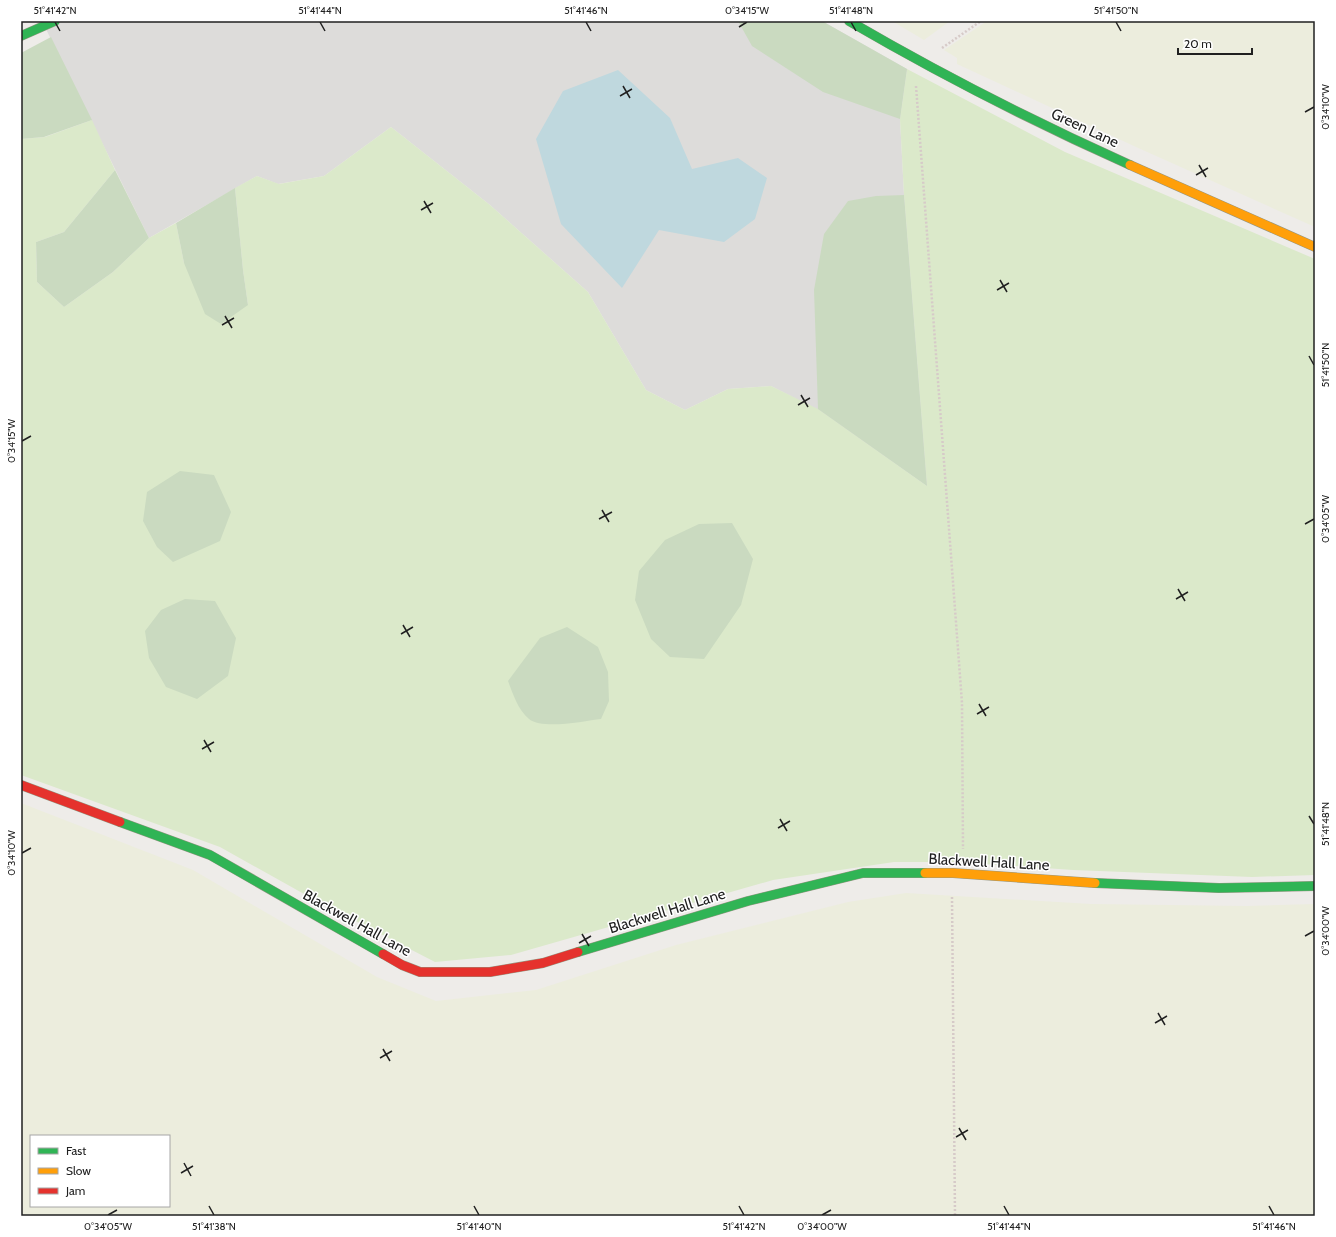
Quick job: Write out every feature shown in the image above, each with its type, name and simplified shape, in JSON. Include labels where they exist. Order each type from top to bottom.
[{"type":"street","points":[[21,36],[55,21]]},
{"type":"street","name":"Green Lane","points":[[849,21],[922,63],[1078,142],[1315,247]]},
{"type":"street","name":"Blackwell Hall Lane","points":[[21,785],[210,855],[402,965],[420,972],[490,972],[543,963],[748,901],[863,873],[954,873],[1219,888],[1315,886]]},
{"type":"path","points":[[955,1216],[952,883],[954,873],[964,847],[962,703],[915,74],[922,63],[933,53],[981,21]]},
{"type":"shaded area","points":[[42,21],[822,21],[907,69],[900,119],[904,195],[927,486],[818,410],[771,386],[728,389],[685,410],[646,390],[588,292],[490,205],[391,127],[324,176],[278,184],[257,176],[149,238]]},
{"type":"green space","points":[[738,21],[822,21],[907,69],[900,119],[823,92],[752,46]]},
{"type":"green space","points":[[892,21],[950,21],[924,40]]},
{"type":"green space","points":[[987,21],[1315,21],[1315,227],[1136,147],[957,64],[957,58],[944,50]]},
{"type":"green space","points":[[51,37],[92,120],[44,137],[21,139],[21,53]]},
{"type":"green space","points":[[907,69],[1065,152],[1315,259],[1315,875],[1252,877],[1073,870],[958,862],[894,862],[773,880],[511,955],[435,962],[313,899],[220,847],[21,775],[21,139],[45,137],[92,120],[115,170],[64,232],[36,242],[37,282],[64,307],[113,272],[149,238],[176,223],[184,263],[248,305],[235,188],[257,176],[279,184],[324,176],[391,127],[490,205],[588,292],[646,390],[685,410],[728,389],[771,386],[818,409],[927,486],[904,195],[900,119]]},
{"type":"green space","points":[[115,170],[149,238],[113,272],[64,307],[37,282],[36,242],[64,232]]},
{"type":"green space","points":[[235,188],[248,305],[221,324],[205,314],[184,263],[176,223]]},
{"type":"green space","points":[[904,195],[927,486],[818,409],[814,290],[824,234],[848,201],[876,196]]},
{"type":"green space","points":[[180,471],[214,475],[231,512],[220,541],[173,562],[157,547],[143,521],[147,492]]},
{"type":"green space","points":[[732,523],[753,559],[741,605],[704,659],[670,657],[651,639],[635,600],[639,571],[665,540],[699,524]]},
{"type":"green space","points":[[185,599],[215,601],[236,638],[228,676],[197,699],[166,687],[149,658],[145,631],[161,610]]},
{"type":"green space","points":[[567,627],[598,647],[608,672],[609,701],[601,719],[564,724],[544,724],[535,722],[525,715],[516,702],[508,681],[540,638]]},
{"type":"green space","points":[[21,803],[193,870],[377,977],[436,1001],[536,990],[676,945],[848,902],[906,893],[1091,904],[1247,906],[1315,904],[1315,1216],[21,1216]]},
{"type":"water","points":[[618,70],[670,118],[692,169],[738,158],[767,178],[755,219],[724,242],[659,230],[622,288],[561,224],[536,139],[563,91]]},
{"type":"traffic: fast","points":[[21,36],[55,21]]},
{"type":"traffic: fast","points":[[849,21],[988,97],[1058,132],[1130,165]]},
{"type":"traffic: fast","points":[[120,822],[210,855],[383,954]]},
{"type":"traffic: fast","points":[[578,952],[748,901],[863,873],[925,873]]},
{"type":"traffic: fast","points":[[1095,883],[1219,888],[1315,886]]},
{"type":"traffic: slow","points":[[1130,165],[1315,247]]},
{"type":"traffic: slow","points":[[925,873],[953,873],[1095,883]]},
{"type":"traffic: jam","points":[[21,785],[120,822]]},
{"type":"traffic: jam","points":[[383,954],[402,965],[420,972],[490,972],[543,963],[578,952]]}]
